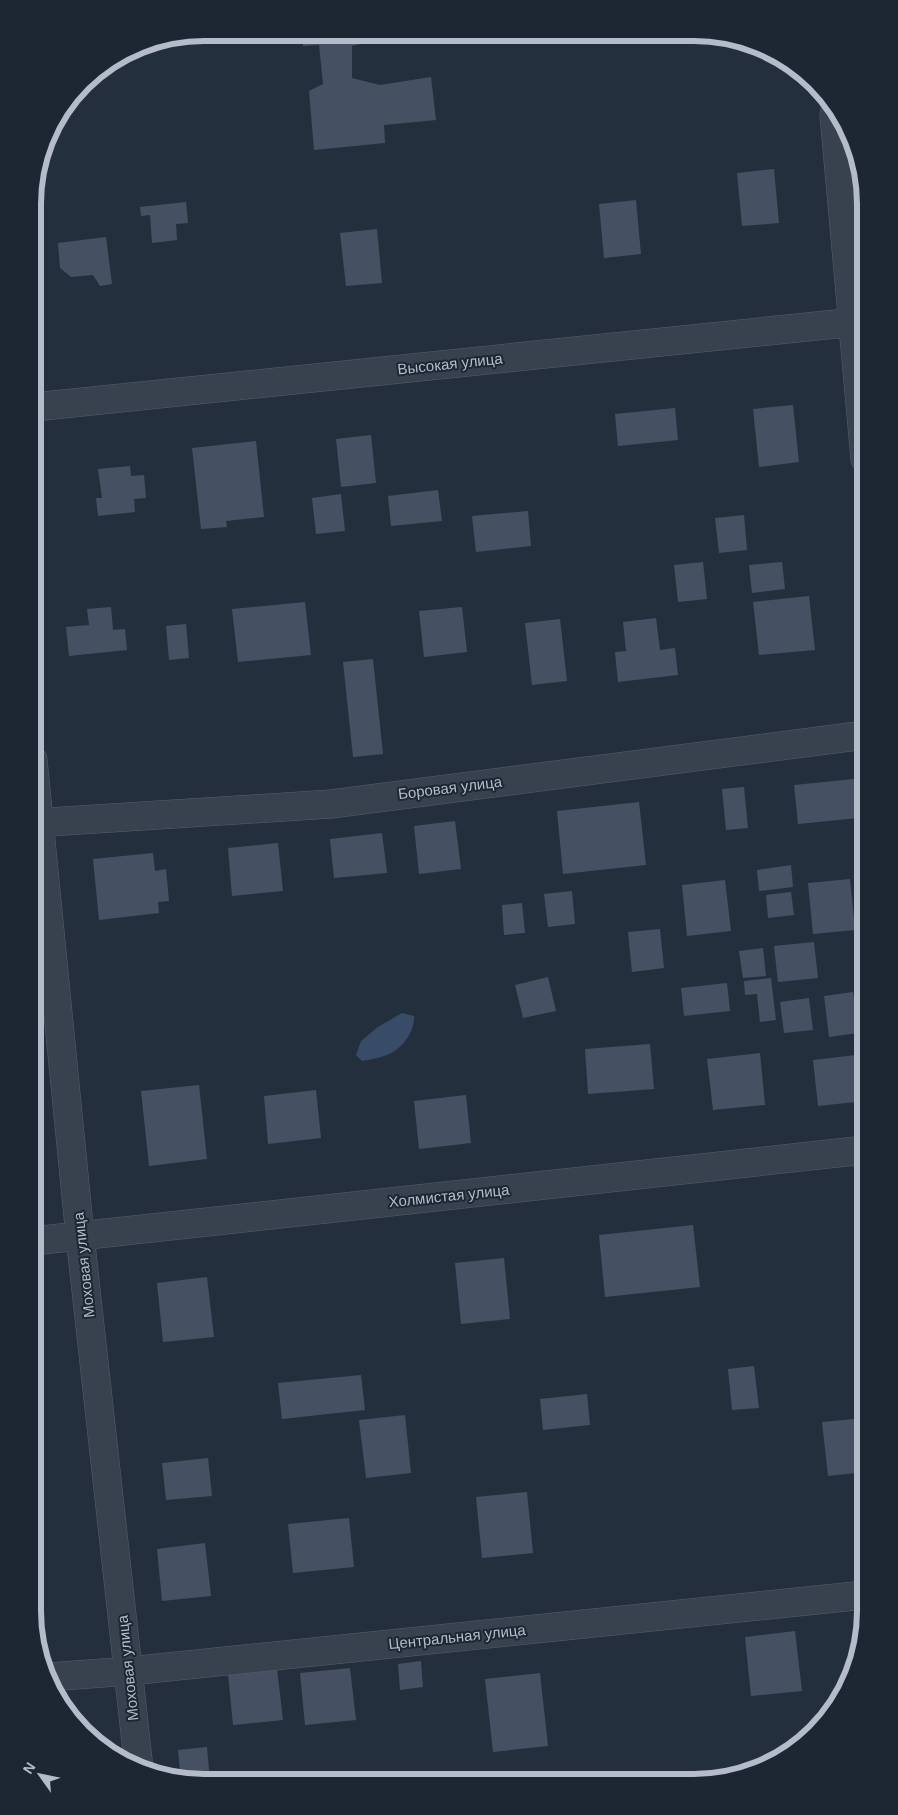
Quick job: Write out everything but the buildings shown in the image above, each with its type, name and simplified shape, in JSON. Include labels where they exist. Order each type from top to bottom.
[{"type":"street","points":[[835,124],[857,305]]},
{"type":"street","name":"Высокая улица","points":[[42,406],[857,322]]},
{"type":"street","name":"Боровая улица","points":[[42,823],[331,804],[857,736]]},
{"type":"street","name":"Моховая улица","points":[[42,875],[138,1759]]},
{"type":"street","name":"Холмистая улица","points":[[41,1240],[856,1151]]},
{"type":"street","name":"Центральная улица","points":[[55,1676],[856,1596]]},
{"type":"water","points":[[402,1013],[414,1016],[412,1030],[404,1043],[388,1054],[362,1061],[356,1055],[361,1041],[378,1027]]}]
